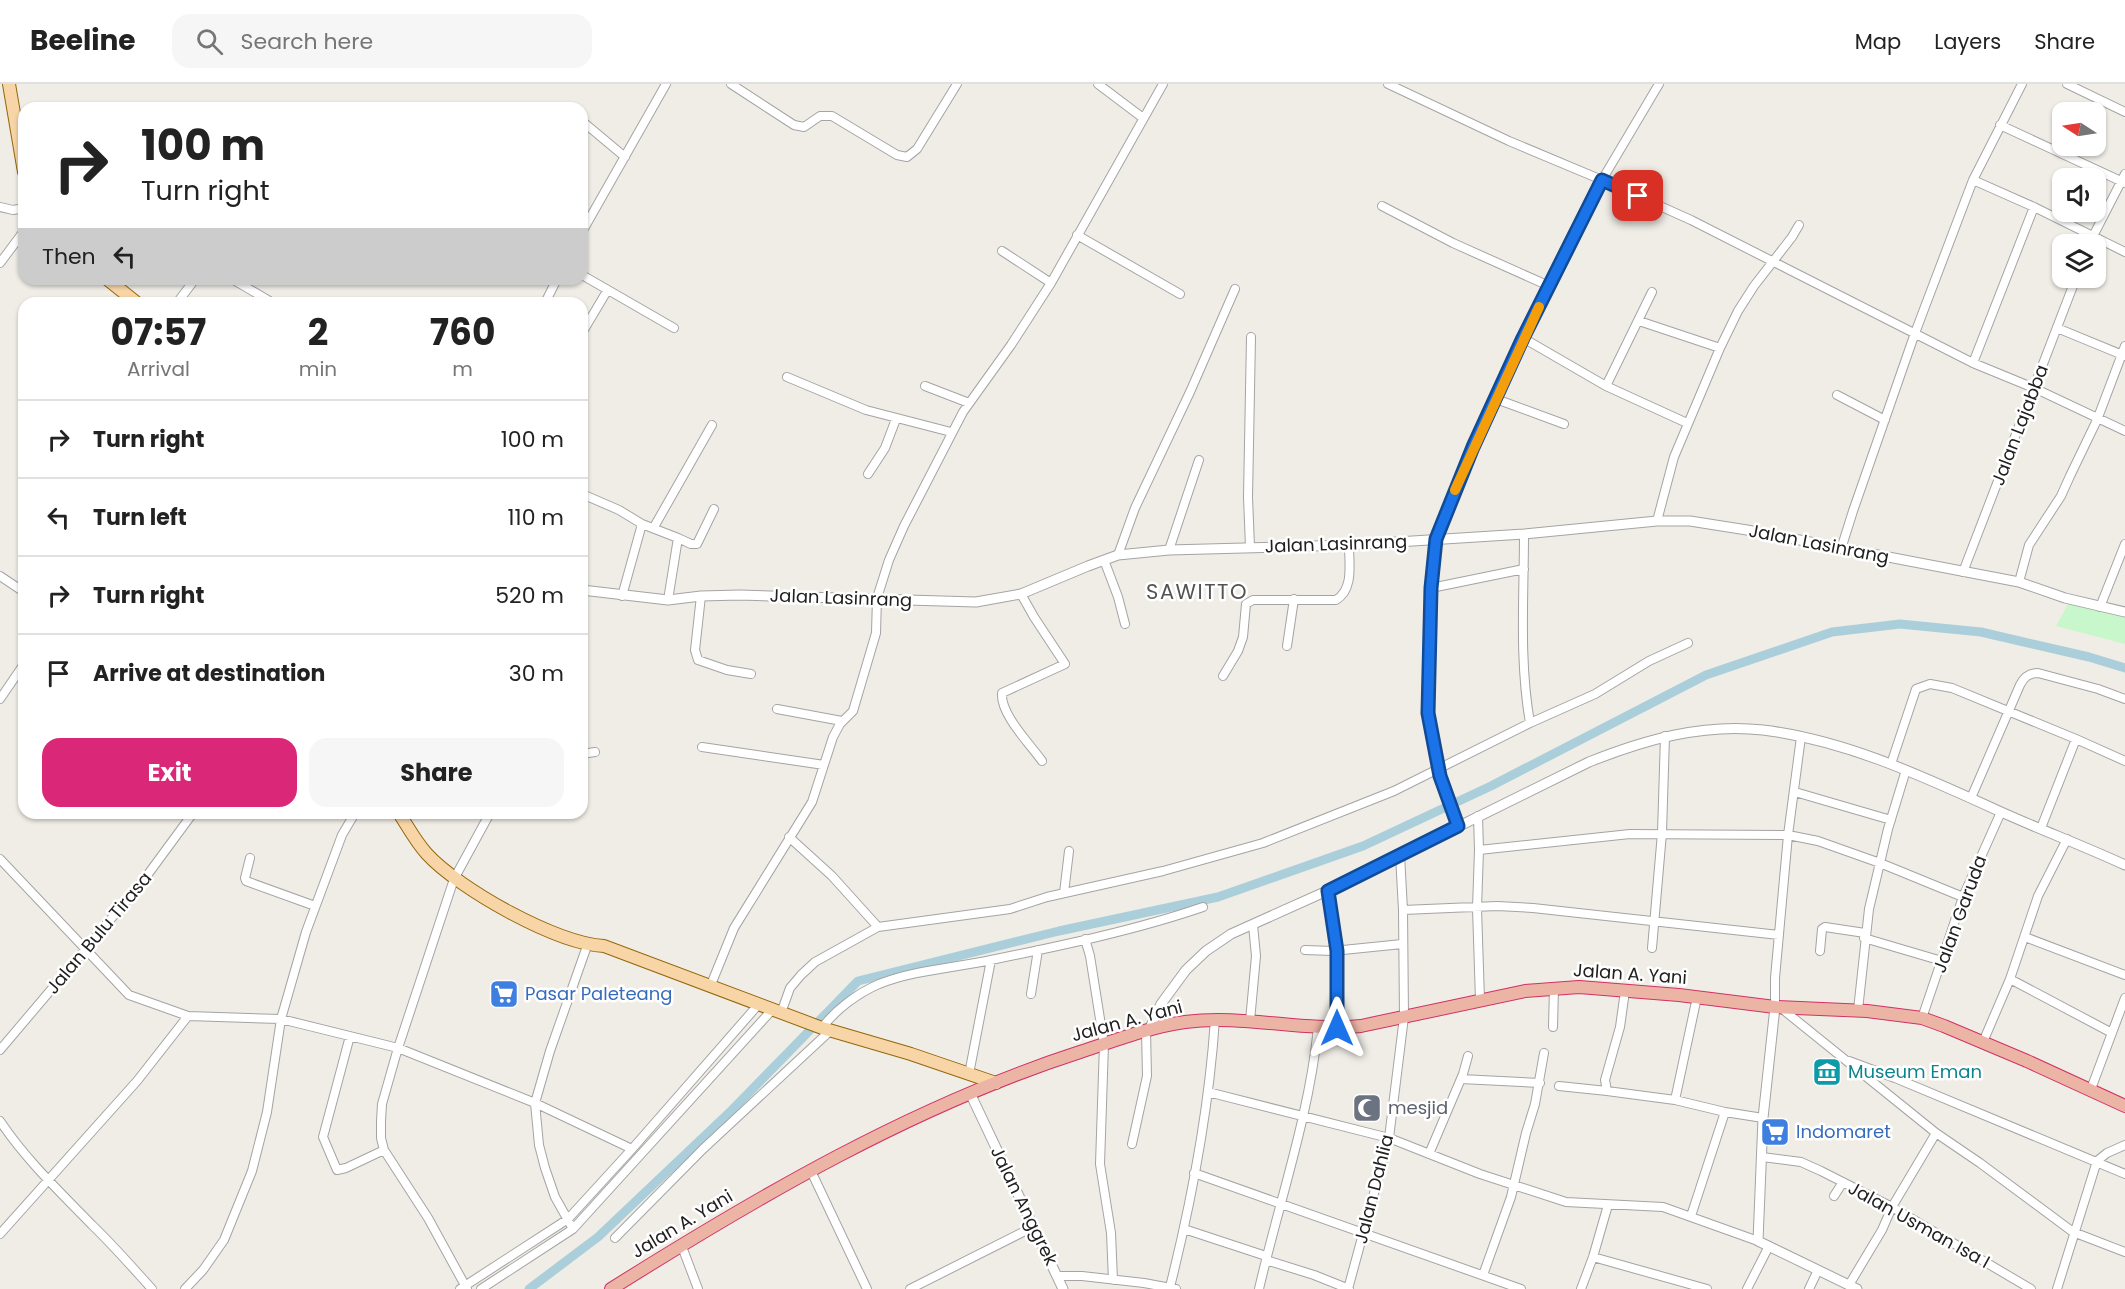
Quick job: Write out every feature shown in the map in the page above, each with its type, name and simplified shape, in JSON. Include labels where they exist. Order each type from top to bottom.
[{"type":"highway","name":"Jalan A. Yani","points":[[611,1289],[681,1244],[811,1172],[872,1139],[970,1093],[1053,1060],[1148,1030],[1184,1022],[1215,1019],[1318,1028],[1361,1026],[1525,991],[1579,987],[1696,997],[1778,1008],[1858,1010],[1922,1018],[1983,1042],[2125,1106]]},
{"type":"main road","points":[[9,84],[18,137]]},
{"type":"main road","points":[[114,285],[130,297]]},
{"type":"main road","points":[[403,819],[425,852],[454,879],[510,912],[564,937],[587,945],[604,946],[824,1029],[996,1083]]},
{"type":"street","points":[[588,222],[666,84]]},
{"type":"street","points":[[731,84],[794,125],[804,127],[820,116],[832,116],[897,155],[907,157],[917,149],[957,84]]},
{"type":"street","points":[[1098,84],[1143,118]]},
{"type":"street","points":[[710,987],[734,928],[814,796],[833,737],[842,721],[853,711],[876,633],[877,598],[889,560],[951,432],[1051,283],[1163,84]]},
{"type":"street","points":[[1388,84],[1509,141],[1691,220],[1973,363],[2034,388],[2097,420],[2125,431]]},
{"type":"street","points":[[1456,822],[1439,773],[1428,713],[1431,588],[1436,539],[1473,447],[1523,338],[1602,180],[1659,84]]},
{"type":"street","points":[[1841,549],[1915,333],[1973,180],[2022,84]]},
{"type":"street","points":[[2067,84],[2125,112]]},
{"type":"street","points":[[2000,125],[2124,179],[2093,234]]},
{"type":"street","points":[[588,127],[625,157]]},
{"type":"street","points":[[1973,180],[2088,234]]},
{"type":"street","points":[[1382,206],[1453,243],[1550,286]]},
{"type":"street","points":[[0,207],[18,209]]},
{"type":"street","points":[[1973,363],[2034,207]]},
{"type":"street","points":[[1657,521],[1674,457],[1720,348],[1738,311],[1799,225]]},
{"type":"street","points":[[1077,235],[1180,294]]},
{"type":"street","points":[[0,262],[18,239]]},
{"type":"street","points":[[2106,243],[2125,252]]},
{"type":"street","points":[[1002,251],[1051,283]]},
{"type":"street","points":[[588,279],[674,327]]},
{"type":"street","points":[[242,285],[263,297]]},
{"type":"street","name":"Jalan Lajabba","points":[[1963,572],[2072,288]]},
{"type":"street","points":[[1118,555],[1135,508],[1235,289]]},
{"type":"street","points":[[588,323],[607,291]]},
{"type":"street","points":[[1606,386],[1652,292]]},
{"type":"street","points":[[1639,321],[1720,348]]},
{"type":"street","points":[[2019,582],[2029,545],[2061,496],[2097,420],[2124,352],[2057,328]]},
{"type":"street","points":[[1250,547],[1248,497],[1251,337]]},
{"type":"street","points":[[1523,338],[1606,386],[1687,423]]},
{"type":"street","points":[[787,377],[866,410],[951,432]]},
{"type":"street","points":[[925,386],[969,403]]},
{"type":"street","points":[[1838,395],[1886,420]]},
{"type":"street","points":[[1496,399],[1564,424]]},
{"type":"street","points":[[868,474],[885,448],[896,418]]},
{"type":"street","points":[[654,527],[712,425]]},
{"type":"street","points":[[1169,550],[1199,460]]},
{"type":"street","points":[[588,497],[619,510],[642,524],[692,544],[697,544],[714,509]]},
{"type":"street","name":"Jalan Lasinrang","points":[[588,591],[668,600],[740,595],[967,602],[1021,594],[1118,555],[1169,550],[1349,545],[1524,534],[1657,521],[1690,521],[2019,582],[2065,598],[2125,612]]},
{"type":"street","points":[[622,596],[642,524]]},
{"type":"street","points":[[1524,534],[1522,650],[1524,688],[1530,723]]},
{"type":"street","points":[[668,600],[678,538]]},
{"type":"street","points":[[2100,607],[2125,544]]},
{"type":"street","points":[[1222,676],[1238,651],[1243,637],[1246,604],[1254,600],[1336,600],[1344,595],[1348,582],[1349,545]]},
{"type":"street","points":[[1104,560],[1125,624]]},
{"type":"street","points":[[1431,588],[1524,569]]},
{"type":"street","points":[[0,576],[18,588]]},
{"type":"street","points":[[1021,594],[1065,664],[1002,693],[1002,702],[1009,717],[1042,760]]},
{"type":"street","points":[[701,596],[695,650],[698,660],[727,670],[751,674]]},
{"type":"street","points":[[1287,646],[1294,599]]},
{"type":"street","points":[[481,1289],[573,1229],[781,1013],[790,988],[801,975],[815,962],[878,927],[1010,909],[1064,893],[1163,871],[1263,843],[1439,773],[1530,723],[1595,694],[1649,661],[1688,643]]},
{"type":"street","points":[[0,699],[18,673]]},
{"type":"street","points":[[1971,798],[2022,680],[2032,674],[2098,688],[2125,699]]},
{"type":"street","points":[[1891,764],[1913,694],[1919,686],[1929,684],[1941,685],[2009,710],[2125,761]]},
{"type":"street","points":[[777,709],[842,721]]},
{"type":"street","points":[[1132,1144],[1147,1076],[1148,1030],[1161,1004],[1186,970],[1214,945],[1231,934],[1328,891],[1400,855],[1456,822],[1478,816],[1589,762],[1628,746],[1665,736],[1735,729],[1762,730],[1801,737],[1891,764],[2125,865]]},
{"type":"street","points":[[1652,948],[1662,833],[1665,736]]},
{"type":"street","points":[[1758,1240],[1763,1118],[1778,1008],[1779,935],[1788,835],[1801,737]]},
{"type":"street","points":[[2041,828],[2076,739]]},
{"type":"street","points":[[702,747],[824,765]]},
{"type":"street","points":[[588,753],[595,752]]},
{"type":"street","points":[[1858,1010],[1865,936],[1880,863],[1906,770]]},
{"type":"street","points":[[1795,792],[1891,820]]},
{"type":"street","name":"Jalan Garuda","points":[[1922,1018],[1963,897],[2001,812]]},
{"type":"street","points":[[1478,816],[1477,908],[1480,1000]]},
{"type":"street","name":"Jalan Bulu Tirasa","points":[[0,1050],[150,873],[189,819]]},
{"type":"street","points":[[185,1289],[203,1270],[224,1240],[252,1171],[265,1123],[281,1019],[315,906],[342,835],[351,819]]},
{"type":"street","points":[[487,819],[454,879],[398,1048],[382,1104],[381,1138],[384,1150],[428,1218],[464,1288],[567,1219],[632,1149],[758,1005]]},
{"type":"street","points":[[1479,850],[1630,834],[1788,835],[1818,841],[1880,863],[1963,897]]},
{"type":"street","points":[[789,837],[832,876],[878,927]]},
{"type":"street","points":[[1983,1042],[2010,979],[2038,896],[2067,839]]},
{"type":"street","points":[[1064,893],[1069,851]]},
{"type":"street","name":"Jalan Dahlia","points":[[1348,1289],[1389,1138],[1404,1017],[1400,855]]},
{"type":"street","points":[[250,858],[246,881],[315,906]]},
{"type":"street","points":[[0,859],[133,998],[188,1016],[281,1019],[398,1048],[535,1103],[632,1149]]},
{"type":"street","points":[[1328,891],[1337,951],[1337,1028]]},
{"type":"street","points":[[615,1238],[824,1029],[829,1019],[848,1003],[880,984],[912,975],[1085,939],[1203,907]]},
{"type":"street","points":[[1403,910],[1533,908],[1779,935]]},
{"type":"street","points":[[1250,1021],[1256,956],[1253,925]]},
{"type":"street","points":[[1820,951],[1822,929],[1825,927],[1865,936],[1942,962]]},
{"type":"street","points":[[2025,937],[2125,975]]},
{"type":"street","points":[[1085,939],[1090,956],[1104,1044],[1100,1164],[1111,1233],[1113,1280]]},
{"type":"street","points":[[1305,951],[1337,951],[1402,944]]},
{"type":"street","points":[[573,1229],[555,1197],[545,1168],[539,1145],[535,1103],[550,1051],[587,945]]},
{"type":"street","points":[[1031,994],[1038,950]]},
{"type":"street","points":[[969,1074],[991,960]]},
{"type":"street","points":[[2010,979],[2112,1033]]},
{"type":"street","points":[[1553,1027],[1554,988]]},
{"type":"street","points":[[1607,1091],[1605,1080],[1620,1027],[1625,991]]},
{"type":"street","points":[[1675,1100],[1696,997]]},
{"type":"street","points":[[2091,1089],[2125,998]]},
{"type":"street","points":[[1778,1008],[1845,1059],[1936,1134],[1980,1163],[2073,1232],[2125,1251]]},
{"type":"street","points":[[0,1234],[137,1081],[188,1016]]},
{"type":"street","points":[[1173,1288],[1208,1092],[1215,1019]]},
{"type":"street","points":[[1259,1289],[1304,1116],[1311,1084],[1318,1028]]},
{"type":"street","points":[[350,1036],[323,1139],[337,1170],[384,1150]]},
{"type":"street","points":[[1483,1275],[1506,1212],[1540,1083],[1544,1053]]},
{"type":"street","points":[[1429,1154],[1461,1079],[1468,1056]]},
{"type":"street","points":[[1845,1059],[2125,1174]]},
{"type":"street","points":[[1461,1079],[1540,1083]]},
{"type":"street","points":[[1559,1086],[1675,1100],[1763,1118]]},
{"type":"street","points":[[1208,1092],[1389,1138],[1513,1185],[1566,1202],[1652,1205],[1672,1209],[1758,1240],[1853,1287],[1892,1207],[1936,1134]]},
{"type":"street","name":"Jalan Anggrek","points":[[970,1093],[1059,1276],[1082,1276],[1173,1288]]},
{"type":"street","points":[[1691,1216],[1725,1112]]},
{"type":"street","points":[[0,1121],[47,1179],[152,1289]]},
{"type":"street","points":[[2057,1289],[2097,1161],[2107,1153],[2125,1145]]},
{"type":"street","name":"Jalan Usman Isa I","points":[[1762,1157],[1804,1163],[1843,1182],[1892,1207],[2031,1289]]},
{"type":"street","points":[[811,1172],[867,1289]]},
{"type":"street","points":[[1194,1173],[1521,1289]]},
{"type":"street","points":[[1834,1196],[1843,1182]]},
{"type":"street","points":[[1581,1289],[1608,1205]]},
{"type":"street","points":[[910,1289],[1035,1226]]},
{"type":"street","points":[[1184,1229],[1305,1271],[1348,1289]]},
{"type":"street","points":[[681,1244],[698,1289]]},
{"type":"street","points":[[1747,1289],[1769,1246]]},
{"type":"street","points":[[1593,1257],[1707,1289]]},
{"type":"street","points":[[1809,1289],[1818,1270]]},
{"type":"street","points":[[1059,1276],[1063,1289]]},
{"type":"green space","points":[[2073,595],[2125,607],[2125,644],[2056,626]]},
{"type":"waterway","points":[[529,1289],[598,1237],[732,1110],[858,981],[1059,931],[1218,897],[1363,846],[1491,786],[1706,675],[1832,632],[1900,624],[1981,632],[2089,657],[2125,668]]},
{"type":"slow traffic","points":[[1455,490],[1539,307]]},
{"type":"place","name":"Pasar Paleteang","points":[[504,994]]},
{"type":"place","name":"Museum Eman","points":[[1827,1072]]},
{"type":"place","name":"mesjid","points":[[1367,1108]]},
{"type":"place","name":"Indomaret","points":[[1775,1132]]},
{"type":"district","name":"SAWITTO","points":[[1197,592]]},
{"type":"route","points":[[1337,1028],[1337,951],[1328,891],[1458,826],[1440,776],[1430,734],[1428,713],[1431,588],[1436,539],[1445,514],[1523,338],[1602,180],[1638,196]]}]
